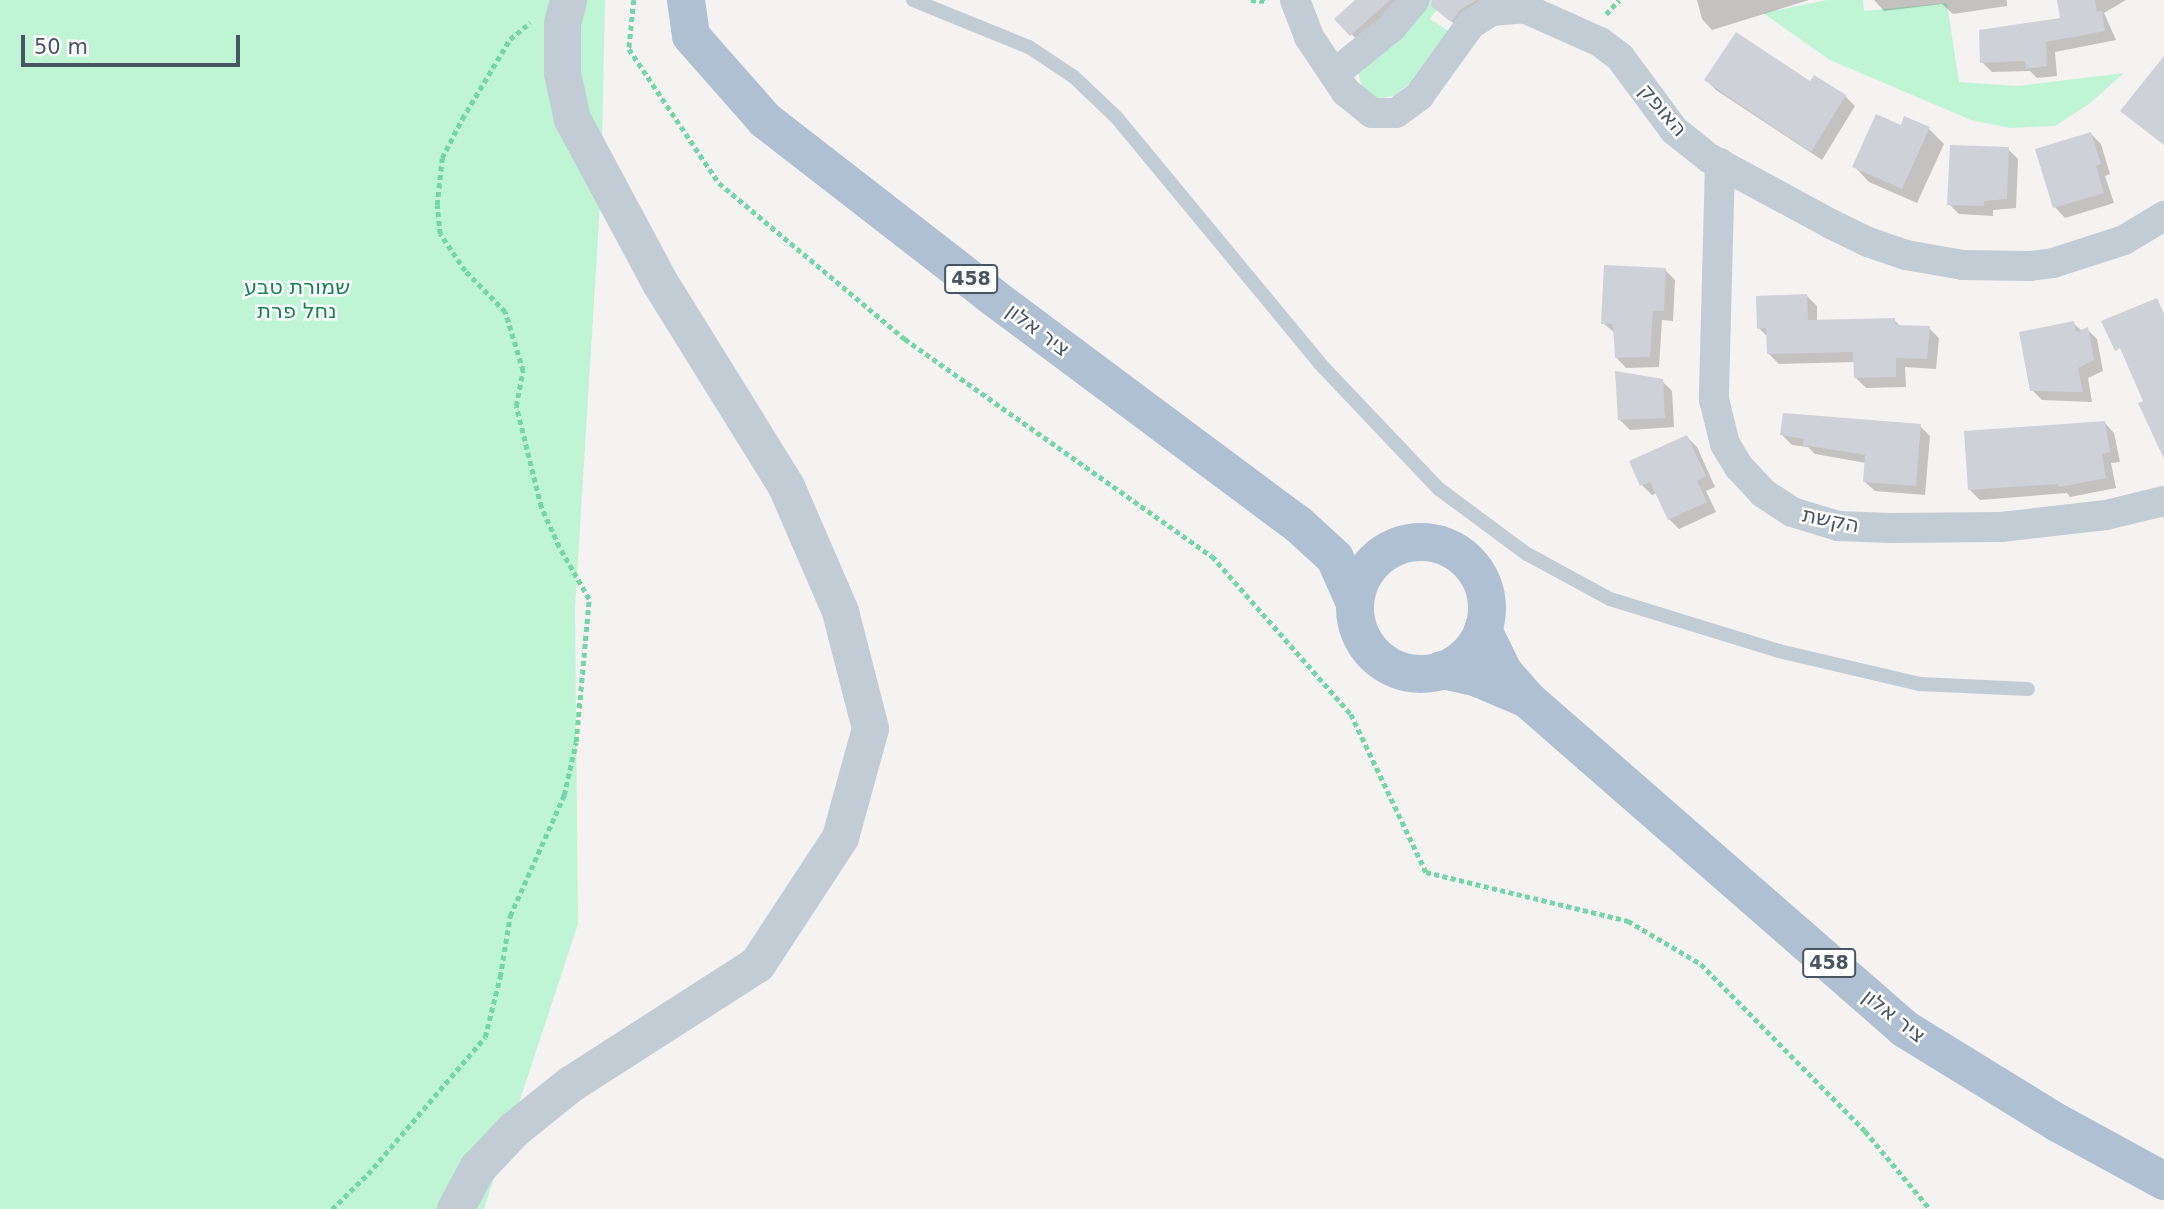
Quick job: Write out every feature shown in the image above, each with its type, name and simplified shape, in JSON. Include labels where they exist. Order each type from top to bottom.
[{"type":"main road","name":"ציר אלון","points":[[686,0],[691,36],[765,120],[989,293],[1298,524],[1335,558],[1354,601]]},
{"type":"main road","name":"ציר אלון","points":[[1298,524],[1368,545],[1398,546]]},
{"type":"main road","points":[[1428,542],[1456,552],[1468,561],[1483,586],[1486,616],[1483,630],[1467,655],[1442,670],[1413,674],[1398,670],[1379,659],[1364,643],[1358,630],[1354,601],[1364,573],[1379,557],[1398,546],[1428,542]]},
{"type":"main road","name":"ציר אלון","points":[[1483,630],[1504,673],[1527,699],[1905,1029],[2058,1123],[2164,1181]]},
{"type":"main road","name":"ציר אלון","points":[[1442,670],[1475,677],[1527,699]]},
{"type":"street","name":"האופק","points":[[1294,0],[1309,37],[1346,92],[1372,113],[1396,113],[1419,96],[1471,24],[1492,11],[1512,4],[1524,8],[1610,49],[1620,57],[1674,130],[1720,163],[1868,242],[1906,255],[1963,265],[2030,266],[2053,263],[2124,240],[2164,216]]},
{"type":"street","points":[[1334,74],[1392,27],[1415,0]]},
{"type":"street","points":[[455,1209],[477,1168],[514,1129],[570,1084],[757,964],[840,837],[870,728],[840,611],[786,486],[659,281],[572,119],[562,73],[562,23],[553,8]]},
{"type":"street","name":"הקשת","points":[[1720,163],[1714,399],[1725,444],[1739,467],[1763,492],[1792,512],[1838,526],[1890,528],[2001,527],[2106,515],[2164,500]]},
{"type":"lane","points":[[913,0],[1029,47],[1074,77],[1118,118],[1333,378],[1439,489],[1527,554],[1609,599],[1779,651],[1920,684],[2028,689]]},
{"type":"path","points":[[634,0],[629,49],[719,183],[905,339],[1212,555],[1351,714],[1426,872],[1628,921],[1701,964],[1865,1131],[1930,1209]]},
{"type":"path","points":[[332,1209],[404,1133],[485,1037],[500,977],[510,916],[564,795],[576,742],[589,598],[559,547],[541,507],[516,407],[523,371],[505,312],[465,271],[440,234],[436,205],[442,158],[462,119],[510,39],[553,8]]},
{"type":"green space","name":"שמורת טבע נחל פרת","points":[[0,0],[605,0],[601,189],[575,608],[578,924],[484,1209],[0,1209]]},
{"type":"green space","points":[[1428,0],[1444,0],[1430,19],[1450,32],[1411,82],[1395,95],[1375,100],[1363,92],[1358,72]]},
{"type":"green space","points":[[1827,0],[1863,0],[1864,11],[1947,3],[1959,82],[2017,86],[2124,73],[2089,104],[2055,126],[2010,128],[1971,120],[1830,60],[1763,13]]},
{"type":"building","points":[[1355,0],[1390,0],[1350,36],[1334,19]]},
{"type":"building","points":[[1432,0],[1477,0],[1461,9],[1451,22],[1431,6]]},
{"type":"building","points":[[2057,0],[2095,0],[2097,12],[2102,11],[2105,31],[2046,42],[2047,66],[2026,69],[2025,61],[1980,63],[1979,30],[2060,18]]},
{"type":"building","points":[[1736,32],[1810,81],[1814,75],[1846,95],[1811,152],[1704,80]]},
{"type":"building","points":[[2164,56],[2164,145],[2120,111]]},
{"type":"building","points":[[1876,114],[1901,125],[1904,116],[1930,127],[1902,189],[1852,167]]},
{"type":"building","points":[[2091,132],[2101,164],[2096,166],[2104,193],[2053,208],[2035,149]]},
{"type":"building","points":[[1950,145],[2009,147],[2007,199],[1984,201],[1984,206],[1947,205]]},
{"type":"building","points":[[1604,265],[1666,268],[1664,311],[1653,311],[1650,357],[1615,358],[1613,324],[1601,324]]},
{"type":"building","points":[[1807,294],[1808,320],[1895,318],[1895,325],[1930,326],[1927,359],[1896,358],[1896,377],[1854,378],[1853,352],[1767,354],[1766,328],[1757,329],[1756,296]]},
{"type":"building","points":[[2157,298],[2164,314],[2164,459],[2138,403],[2143,401],[2120,348],[2115,351],[2101,321]]},
{"type":"building","points":[[2074,321],[2076,332],[2088,327],[2094,360],[2078,368],[2083,392],[2030,391],[2019,332]]},
{"type":"building","points":[[1615,371],[1663,379],[1665,418],[1618,420]]},
{"type":"building","points":[[1783,413],[1921,424],[1916,486],[1863,482],[1865,455],[1803,445],[1804,439],[1780,435]]},
{"type":"building","points":[[2105,421],[2110,452],[2102,454],[2106,478],[2059,487],[2058,484],[1968,490],[1964,431]]},
{"type":"building","points":[[1687,435],[1706,476],[1697,481],[1707,502],[1668,520],[1650,482],[1640,486],[1629,461]]}]
